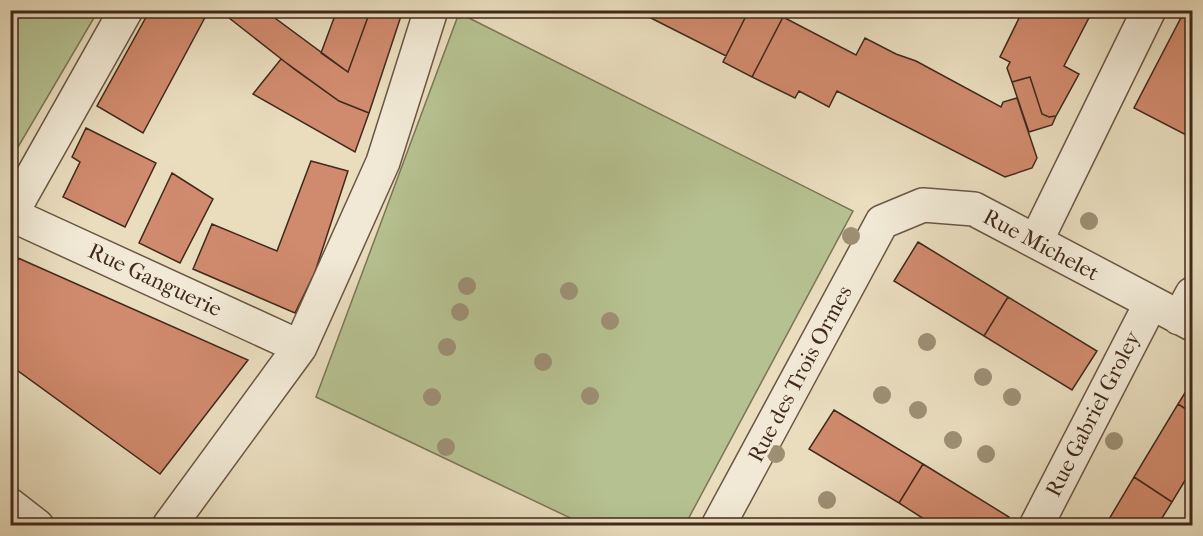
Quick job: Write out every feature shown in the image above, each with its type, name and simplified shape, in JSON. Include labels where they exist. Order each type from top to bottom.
[{"type":"street","points":[[11,215],[126,10]]},
{"type":"street","points":[[169,525],[300,347],[384,162],[431,10]]},
{"type":"street","points":[[1036,241],[1149,10]]},
{"type":"street","name":"Rue Michelet","points":[[882,222],[923,205],[974,210],[1151,303],[1188,312]]},
{"type":"street","name":"Rue Ganguerie","points":[[11,215],[300,347]]},
{"type":"street","name":"Rue des Trois Ormes","points":[[718,525],[882,222]]},
{"type":"street","name":"Rue Gabriel Groley","points":[[1036,525],[1151,303]]},
{"type":"street","points":[[10,505],[38,525]]},
{"type":"green space","points":[[10,11],[98,11],[11,159]]},
{"type":"green space","points":[[459,13],[853,211],[685,525],[585,525],[316,397]]},
{"type":"building","points":[[150,10],[209,10],[143,133],[97,106]]},
{"type":"building","points":[[219,10],[264,10],[348,72],[369,14],[364,10],[403,10],[369,113],[339,101]]},
{"type":"building","points":[[337,10],[358,10],[369,14],[348,72],[321,53]]},
{"type":"building","points":[[635,10],[749,10],[726,56]]},
{"type":"building","points":[[749,10],[769,10],[783,17],[752,77],[723,62]]},
{"type":"building","points":[[1023,10],[1093,10],[1064,66],[1079,74],[1056,116],[1049,117],[1042,114],[1030,77],[1012,82],[1007,68],[1010,62],[1000,57]]},
{"type":"building","points":[[1185,10],[1192,10],[1192,138],[1134,108]]},
{"type":"building","points":[[783,17],[856,55],[865,38],[896,54],[916,61],[1001,107],[1003,102],[1017,98],[1037,158],[1032,168],[1005,177],[837,91],[829,107],[799,91],[795,98],[752,77]]},
{"type":"building","points":[[281,59],[339,101],[369,113],[355,152],[253,94]]},
{"type":"building","points":[[1030,77],[1042,114],[1049,117],[1056,116],[1052,125],[1029,132],[1012,82]]},
{"type":"building","points":[[86,128],[156,163],[125,227],[63,197],[80,162],[72,157]]},
{"type":"building","points":[[311,161],[348,171],[315,272],[295,313],[193,269],[212,224],[277,251]]},
{"type":"building","points":[[172,173],[213,199],[180,263],[139,243]]},
{"type":"building","points":[[918,242],[1008,297],[984,336],[894,281]]},
{"type":"building","points":[[18,258],[248,360],[160,474],[10,365],[10,270]]},
{"type":"building","points":[[1008,297],[1097,351],[1072,390],[984,336]]},
{"type":"building","points":[[1192,386],[1192,413],[1178,404],[1188,388]]},
{"type":"building","points":[[1178,404],[1192,413],[1192,469],[1172,502],[1134,477]]},
{"type":"building","points":[[834,410],[923,464],[899,503],[809,449]]},
{"type":"building","points":[[923,464],[1009,517],[1004,526],[935,526],[899,503]]},
{"type":"building","points":[[1134,477],[1172,502],[1157,526],[1105,526]]}]
